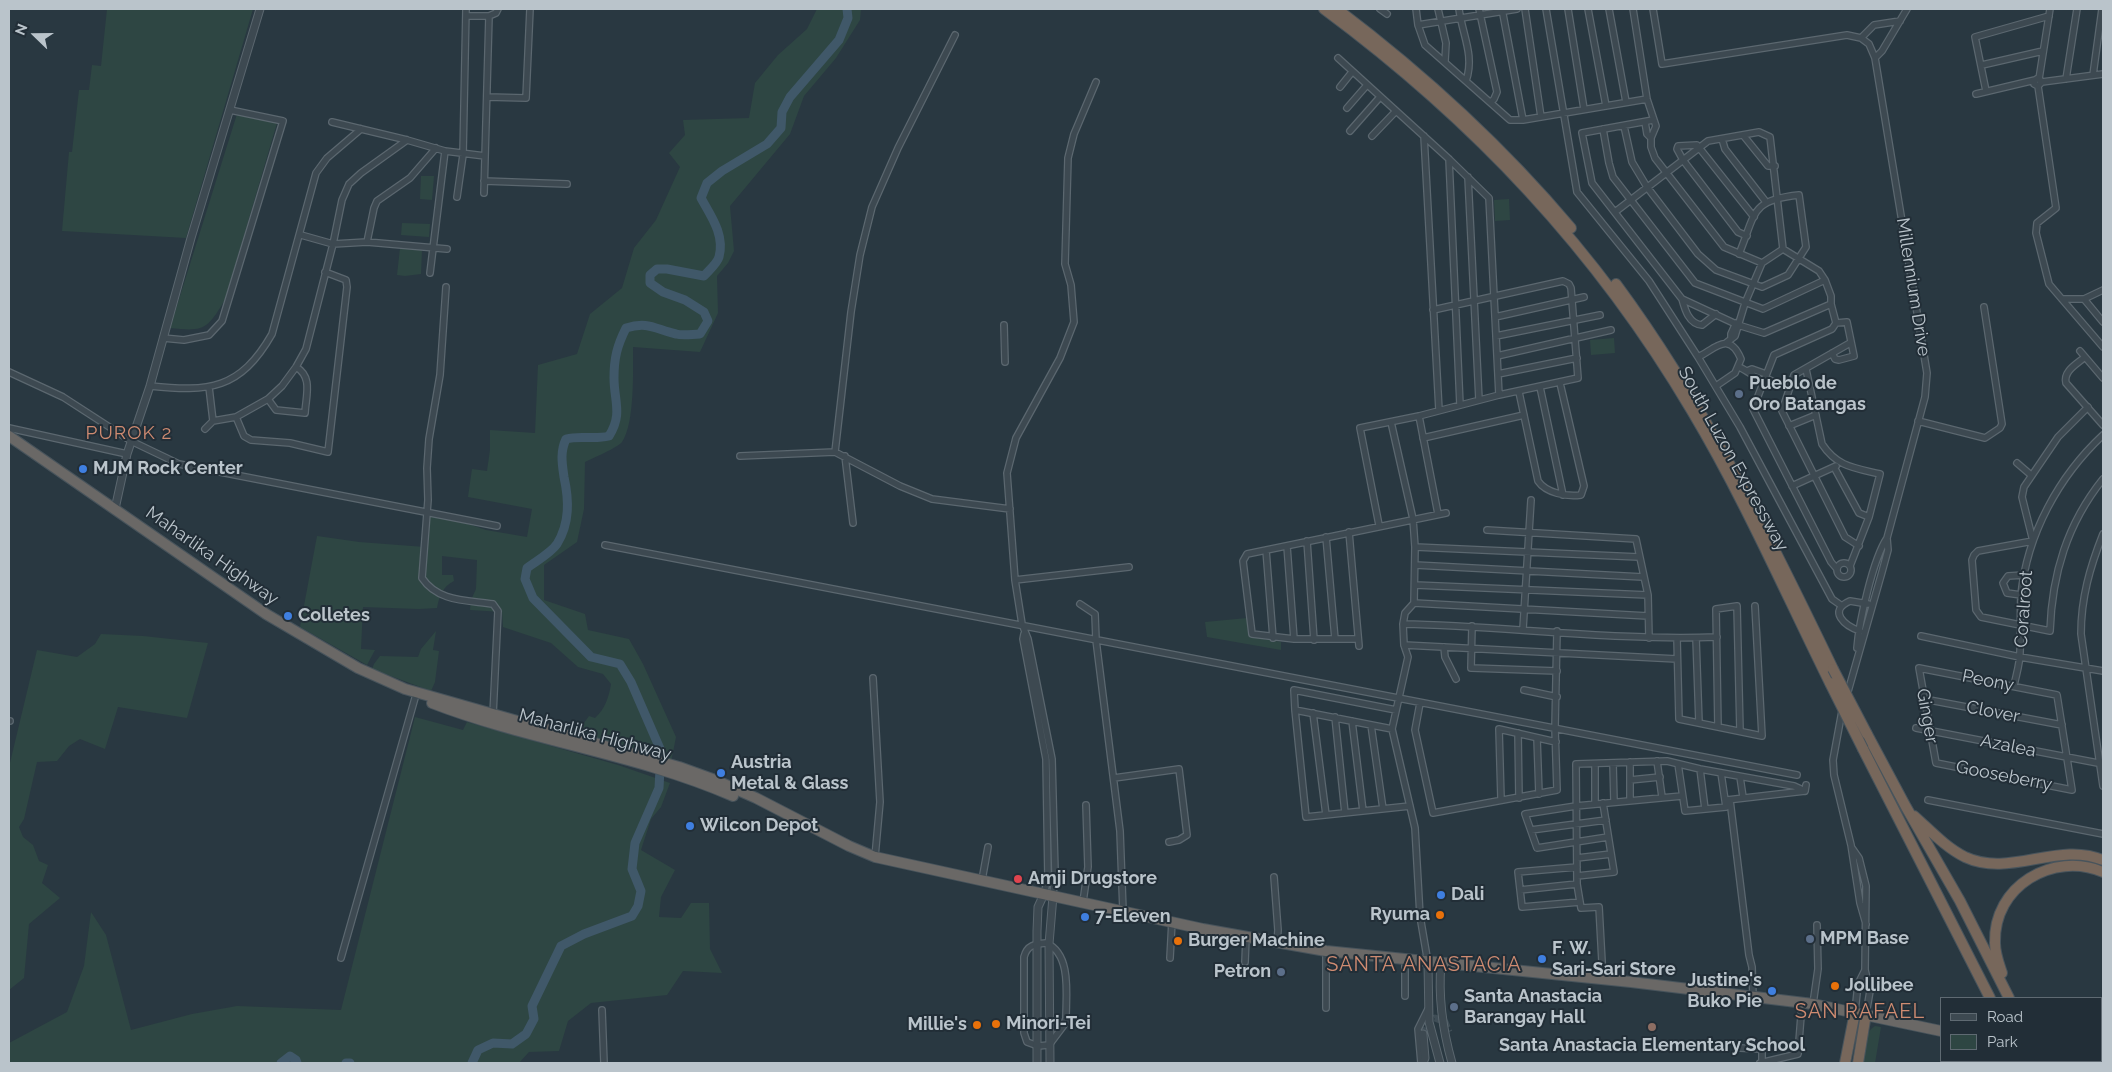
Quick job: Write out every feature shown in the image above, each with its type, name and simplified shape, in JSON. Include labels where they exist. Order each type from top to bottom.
[{"type":"highway","name":"South Luzon Expressway","points":[[1324,9],[1422,86],[1470,130],[1556,221],[1609,286],[1692,411],[1732,483],[1890,803],[1989,997]]},
{"type":"highway","name":"South Luzon Expressway","points":[[1337,9],[1428,81],[1492,141],[1546,199],[1615,283],[1664,352],[1698,406],[1737,477],[1833,669],[1906,808],[1956,895],[2008,997]]},
{"type":"highway","name":"Maharlika Highway","points":[[9,436],[298,634],[358,668],[416,694],[492,724],[715,780],[756,798],[875,857],[1246,938],[1326,951],[1428,963],[1753,996],[1813,1004],[1940,1031]]},
{"type":"highway","name":"Maharlika Highway","points":[[416,694],[493,715],[637,760]]},
{"type":"highway","points":[[1906,808],[1952,849],[1976,861],[2008,864],[2071,854],[2091,855],[2103,860]]},
{"type":"highway","points":[[2009,997],[1996,955],[1995,943],[1997,924],[2008,899],[2028,878],[2053,867],[2079,865],[2103,872]]},
{"type":"highway","points":[[1845,1063],[1855,1012]]},
{"type":"highway","points":[[1858,1063],[1866,1014]]},
{"type":"street","points":[[115,509],[131,442],[150,386],[191,238],[260,9]]},
{"type":"street","points":[[457,197],[463,155],[466,9]]},
{"type":"street","points":[[466,16],[489,16],[496,13],[498,9]]},
{"type":"street","points":[[487,97],[526,98],[530,9]]},
{"type":"street","points":[[1380,9],[1387,14]]},
{"type":"street","points":[[1416,9],[1418,25],[1425,45],[1445,60],[1510,120],[1523,120],[1647,99]]},
{"type":"street","points":[[1438,9],[1446,43],[1445,60]]},
{"type":"street","points":[[1458,9],[1471,68],[1466,80]]},
{"type":"street","points":[[1418,25],[1460,18],[1480,12],[1517,9]]},
{"type":"street","points":[[1525,9],[1542,117]]},
{"type":"street","points":[[1546,9],[1577,192],[1649,281],[1698,357],[1716,386],[1832,599],[1842,606]]},
{"type":"street","points":[[1568,9],[1584,109]]},
{"type":"street","points":[[1588,9],[1606,106]]},
{"type":"street","points":[[1609,9],[1626,102]]},
{"type":"street","points":[[1632,9],[1647,99],[1656,126],[1651,138],[1651,147],[1655,158],[1724,247],[1762,263]]},
{"type":"street","points":[[1653,9],[1662,64],[1847,35],[1861,38],[1874,26],[1900,21]]},
{"type":"street","points":[[1875,58],[1907,9]]},
{"type":"street","points":[[2066,79],[2077,9]]},
{"type":"street","points":[[2093,75],[2102,9]]},
{"type":"street","points":[[1502,10],[1523,120]]},
{"type":"street","points":[[1480,12],[1497,92],[1494,99],[1490,102]]},
{"type":"street","points":[[1986,91],[1976,36],[2049,12],[2038,82],[2056,208],[2037,223],[2036,233],[2049,284],[2103,347]]},
{"type":"street","points":[[484,194],[489,16]]},
{"type":"street","points":[[835,452],[851,312],[860,255],[872,207],[887,171],[954,34]]},
{"type":"street","name":"Millennium Drive","points":[[1861,38],[1868,44],[1875,58],[1927,373],[1925,397],[1887,538],[1888,550],[1866,633],[1857,654],[1840,721],[1833,760],[1834,775],[1851,845],[1860,903],[1866,924],[1865,970],[1870,990],[1866,1014]]},
{"type":"street","points":[[1982,65],[2043,51]]},
{"type":"street","points":[[1338,58],[1449,159],[1488,198],[1499,395]]},
{"type":"street","points":[[1340,87],[1352,72]]},
{"type":"street","points":[[1976,94],[2038,82],[2103,74]]},
{"type":"street","points":[[1050,1063],[1046,759],[1023,639],[1007,473],[1010,456],[1026,418],[1060,358],[1074,322],[1072,286],[1065,264],[1068,158],[1074,134],[1096,82]]},
{"type":"street","points":[[1346,108],[1367,85]]},
{"type":"street","points":[[1350,131],[1380,97]]},
{"type":"street","points":[[163,338],[184,340],[209,334],[222,320],[283,121],[230,110]]},
{"type":"street","points":[[1372,136],[1396,111]]},
{"type":"street","points":[[1653,120],[1582,133],[1592,182],[1682,299],[1686,315],[1698,325],[1702,325],[1716,314]]},
{"type":"street","points":[[332,122],[463,155],[485,156]]},
{"type":"street","points":[[1645,122],[1647,134],[1651,138]]},
{"type":"street","points":[[1624,126],[1632,162],[1647,187],[1698,254],[1716,270],[1762,287],[1788,275],[1806,248],[1799,195],[1778,197],[1766,202],[1757,210],[1740,254]]},
{"type":"street","points":[[150,386],[183,389],[209,387],[240,375],[260,355],[272,334],[301,235],[309,193],[316,173],[327,158],[361,129]]},
{"type":"street","points":[[1603,129],[1613,177],[1695,283],[1763,309],[1826,280]]},
{"type":"street","points":[[1615,212],[1708,141],[1759,132],[1770,137],[1775,166],[1783,249]]},
{"type":"street","points":[[1744,135],[1768,166],[1775,166]]},
{"type":"street","points":[[1424,136],[1439,410]]},
{"type":"street","points":[[1722,139],[1725,150],[1766,202]]},
{"type":"street","points":[[205,429],[213,421],[236,417],[268,399],[282,386],[296,367],[306,349],[333,244],[342,200],[349,184],[407,140]]},
{"type":"street","points":[[1747,236],[1738,232],[1683,160],[1677,149],[1678,146],[1697,145],[1754,217]]},
{"type":"street","points":[[367,242],[377,201],[410,178],[436,148]]},
{"type":"street","points":[[430,273],[445,151]]},
{"type":"street","points":[[1449,159],[1460,405]]},
{"type":"street","points":[[1468,177],[1479,400]]},
{"type":"street","points":[[484,180],[567,184]]},
{"type":"street","points":[[301,235],[333,244],[367,242],[447,249]]},
{"type":"street","points":[[1698,357],[1736,336],[1737,324],[1762,263],[1783,249]]},
{"type":"street","points":[[1783,249],[1819,271],[1826,280],[1832,296],[1831,304],[1836,323],[1832,329],[1774,355],[1753,409],[1792,486],[1831,562],[1840,576],[1847,576],[1851,571],[1850,566],[1869,517],[1880,474],[1837,465],[1792,486]]},
{"type":"street","points":[[236,417],[246,438],[290,443],[328,452],[347,287],[346,280],[325,272]]},
{"type":"street","points":[[1379,526],[1360,428],[1578,378],[1574,320],[1569,284],[1560,280],[1433,310]]},
{"type":"street","points":[[446,287],[440,375],[428,459],[422,578],[428,587],[445,597],[493,604],[498,611],[493,715]]},
{"type":"street","points":[[2062,299],[2084,299],[2103,290]]},
{"type":"street","points":[[1495,317],[1584,297]]},
{"type":"street","points":[[1682,299],[1737,324],[1764,333],[1831,304]]},
{"type":"street","points":[[2084,299],[2103,322]]},
{"type":"street","points":[[1918,421],[1986,438],[2000,428],[2002,424],[1984,307]]},
{"type":"street","points":[[1496,336],[1600,315]]},
{"type":"street","points":[[1832,354],[1835,359],[1839,360],[1854,356],[1847,322],[1836,323]]},
{"type":"street","points":[[1004,325],[1005,362]]},
{"type":"street","points":[[1497,356],[1612,330]]},
{"type":"street","points":[[1716,386],[1736,373],[1739,367],[1741,359],[1729,341]]},
{"type":"street","points":[[1850,343],[1794,375],[1788,388],[1782,411],[1845,537],[1859,546]]},
{"type":"street","points":[[2080,351],[2103,378]]},
{"type":"street","points":[[2085,357],[2067,373],[2066,383],[2103,425]]},
{"type":"street","points":[[1498,374],[1577,358]]},
{"type":"street","points":[[268,399],[276,410],[305,413],[307,376],[304,371],[296,367]]},
{"type":"street","points":[[1739,367],[1750,375],[1764,378],[1788,388]]},
{"type":"street","points":[[1806,368],[1822,444],[1837,465],[1860,513],[1869,517]]},
{"type":"street","points":[[9,372],[62,397],[131,442],[179,464],[497,526]]},
{"type":"street","points":[[1519,392],[1538,481],[1542,486],[1563,495],[1581,495],[1584,486],[1560,382]]},
{"type":"street","points":[[209,387],[213,421]]},
{"type":"street","points":[[1540,387],[1563,495]]},
{"type":"street","points":[[2088,407],[2058,437],[2030,475],[2024,487],[2022,497],[2033,541],[1978,551],[1974,554],[1972,560],[1976,610],[1978,614],[1987,619],[2050,631],[2053,588],[2066,541],[2086,502],[2103,479]]},
{"type":"street","points":[[1789,426],[1816,414]]},
{"type":"street","points":[[1423,438],[1524,415]]},
{"type":"street","points":[[1419,416],[1438,514]]},
{"type":"street","points":[[1391,422],[1413,519],[1415,547],[1414,603],[1405,613],[1403,624],[1404,645],[1408,657],[1392,729],[1415,828],[1420,916],[1428,963],[1429,1022],[1440,1063]]},
{"type":"street","points":[[9,428],[128,454]]},
{"type":"street","points":[[2052,432],[2058,437]]},
{"type":"street","name":"Coralroot","points":[[2014,686],[2020,657],[2020,626],[2024,575],[2033,541],[2051,500],[2068,474],[2083,455],[2103,435]]},
{"type":"street","points":[[740,456],[835,452],[894,483],[932,499],[1010,509]]},
{"type":"street","points":[[845,456],[853,523]]},
{"type":"street","points":[[2017,463],[2030,475]]},
{"type":"street","points":[[1523,629],[1531,500]]},
{"type":"street","points":[[1358,639],[1314,640],[1273,638],[1252,634],[1243,561],[1247,554],[1446,513]]},
{"type":"street","points":[[1486,530],[1636,539],[1638,556],[1648,595],[1649,638]]},
{"type":"street","points":[[1349,532],[1359,646]]},
{"type":"street","points":[[2103,534],[2089,571],[2084,591],[2081,634],[2102,764],[2103,786]]},
{"type":"street","points":[[1326,537],[1335,639]]},
{"type":"street","name":"Millennium Drive","points":[[1857,654],[1858,630],[1880,548],[1887,538]]},
{"type":"street","points":[[1307,541],[1314,640]]},
{"type":"street","points":[[605,544],[1797,775]]},
{"type":"street","points":[[1287,546],[1294,639]]},
{"type":"street","points":[[1415,547],[1638,556]]},
{"type":"street","points":[[1266,550],[1273,638]]},
{"type":"street","points":[[1837,569],[1842,564],[1850,566]]},
{"type":"street","points":[[1415,565],[1643,577]]},
{"type":"street","points":[[1016,580],[1129,567]]},
{"type":"street","points":[[2022,595],[2008,593],[2003,584],[2008,576],[2024,575]]},
{"type":"street","points":[[1415,585],[1648,595]]},
{"type":"street","points":[[1866,633],[1844,624],[1840,614],[1842,606],[1850,601],[1873,605]]},
{"type":"street","points":[[1414,603],[1648,616]]},
{"type":"street","points":[[1080,604],[1095,614],[1096,640],[1121,847],[1123,911]]},
{"type":"street","points":[[1718,727],[1716,608],[1736,606],[1740,731]]},
{"type":"street","points":[[1677,638],[1679,719],[1762,736],[1755,606]]},
{"type":"street","points":[[1403,624],[1472,626],[1649,638],[1717,637]]},
{"type":"street","points":[[1472,626],[1471,668],[1557,671]]},
{"type":"street","points":[[1420,703],[1415,730],[1433,812],[1557,790],[1555,728],[1556,631]]},
{"type":"street","points":[[1921,636],[2020,657],[2103,671]]},
{"type":"street","points":[[1696,638],[1699,723]]},
{"type":"street","points":[[1404,645],[1677,660]]},
{"type":"street","points":[[1444,647],[1445,657],[1456,679]]},
{"type":"street","name":"Peony","points":[[1920,668],[2058,695],[2062,725]]},
{"type":"street","name":"Ginger","points":[[1920,668],[1936,763]]},
{"type":"street","points":[[873,678],[880,802],[875,857]]},
{"type":"street","points":[[1396,710],[1294,690],[1306,817],[1410,806]]},
{"type":"street","points":[[1524,690],[1556,697]]},
{"type":"street","points":[[341,958],[416,694]]},
{"type":"street","name":"Clover","points":[[1924,699],[2062,725]]},
{"type":"street","points":[[1295,710],[1392,729]]},
{"type":"street","points":[[1314,713],[1326,815]]},
{"type":"street","points":[[1335,717],[1345,813]]},
{"type":"street","points":[[1352,721],[1363,811]]},
{"type":"street","points":[[1371,725],[1383,809]]},
{"type":"street","points":[[2062,725],[2068,757]]},
{"type":"street","name":"Azalea","points":[[1916,728],[2102,764]]},
{"type":"street","points":[[1501,799],[1499,729],[1556,742]]},
{"type":"street","points":[[1518,733],[1519,798]]},
{"type":"street","points":[[1537,738],[1539,794]]},
{"type":"street","name":"Gooseberry","points":[[1936,763],[2072,790],[2068,757]]},
{"type":"street","points":[[1602,980],[1600,908],[1581,908],[1577,884],[1576,764],[1667,760],[1700,769],[1806,788],[1727,800]]},
{"type":"street","points":[[1657,761],[1662,797]]},
{"type":"street","points":[[1630,762],[1630,801]]},
{"type":"street","points":[[1612,763],[1614,802]]},
{"type":"street","points":[[1595,764],[1595,804]]},
{"type":"street","points":[[1678,764],[1685,811],[1726,807],[1727,800]]},
{"type":"street","points":[[1114,778],[1179,769],[1187,837],[1169,842]]},
{"type":"street","points":[[1700,769],[1706,809]]},
{"type":"street","points":[[1721,773],[1727,800],[1752,967],[1753,996]]},
{"type":"street","points":[[1630,780],[1660,777]]},
{"type":"street","points":[[1740,777],[1743,797]]},
{"type":"street","points":[[1774,783],[1776,794]]},
{"type":"street","points":[[1608,837],[1537,848],[1524,814],[1576,806],[1682,796]]},
{"type":"street","points":[[1928,800],[2103,834]]},
{"type":"street","points":[[1577,876],[1614,872],[1604,803]]},
{"type":"street","points":[[1083,902],[1088,867],[1086,805]]},
{"type":"street","points":[[1531,830],[1606,820]]},
{"type":"street","points":[[982,880],[988,847]]},
{"type":"street","points":[[1577,858],[1611,854]]},
{"type":"street","points":[[1577,867],[1518,872],[1522,907],[1580,902]]},
{"type":"street","points":[[1274,877],[1278,930],[1277,943]]},
{"type":"street","points":[[1520,890],[1577,884]]},
{"type":"street","points":[[1038,1063],[1038,907],[1049,895]]},
{"type":"street","points":[[1170,958],[1172,921]]},
{"type":"street","points":[[1813,1004],[1818,969],[1817,926]]},
{"type":"street","points":[[1245,962],[1246,938]]},
{"type":"street","points":[[1049,944],[1037,944],[1028,948],[1024,957],[1024,1033],[1028,1042],[1038,1046],[1050,1045]]},
{"type":"street","points":[[1049,944],[1065,965],[1066,1018],[1064,1025],[1050,1045]]},
{"type":"street","points":[[1326,951],[1326,1008]]},
{"type":"street","points":[[1405,960],[1406,996]]},
{"type":"street","points":[[1441,964],[1444,1033],[1452,1063]]},
{"type":"street","name":"Millennium Drive","points":[[1855,1012],[1858,984],[1865,970]]},
{"type":"street","points":[[1857,991],[1870,990]]},
{"type":"street","points":[[1427,991],[1441,992]]},
{"type":"street","points":[[1740,1048],[1759,1049],[1762,1051],[1761,1063],[1798,1054],[1802,1003]]},
{"type":"street","points":[[1422,1063],[1418,1030],[1428,1008]]},
{"type":"street","points":[[602,1010],[604,1063]]},
{"type":"street","points":[[1449,1032],[1452,1063]]},
{"type":"street","points":[[1422,1063],[1423,1034]]},
{"type":"green space","points":[[107,9],[253,9],[186,238],[62,231],[69,152],[72,152],[79,90],[89,90],[92,65],[101,66]]},
{"type":"green space","points":[[817,9],[861,9],[860,20],[836,58],[804,96],[790,134],[730,206],[734,251],[728,263],[717,276],[718,313],[700,352],[633,347],[631,410],[626,434],[622,442],[585,462],[584,509],[577,542],[544,565],[544,600],[585,614],[588,630],[629,639],[643,664],[676,737],[671,762],[623,746],[576,734],[589,716],[595,718],[604,707],[611,684],[603,674],[578,667],[551,643],[503,627],[502,612],[470,610],[471,600],[476,589],[477,560],[442,556],[442,575],[453,575],[454,581],[442,592],[437,608],[363,607],[361,649],[375,650],[367,665],[300,627],[317,536],[359,542],[425,547],[427,515],[451,518],[486,530],[527,537],[532,509],[468,497],[472,469],[487,471],[490,430],[535,433],[538,365],[577,354],[590,314],[622,288],[634,248],[656,220],[680,167],[669,153],[685,135],[683,120],[749,118],[755,83],[778,55],[807,29]]},
{"type":"green space","points":[[237,114],[277,123],[225,300],[214,317],[204,326],[198,329],[170,328]]},
{"type":"green space","points":[[421,176],[434,176],[432,200],[420,199]]},
{"type":"green space","points":[[1509,199],[1510,220],[1495,221],[1494,200]]},
{"type":"green space","points":[[402,223],[430,224],[429,237],[401,235]]},
{"type":"green space","points":[[400,248],[422,250],[421,274],[397,275]]},
{"type":"green space","points":[[1614,338],[1615,353],[1591,355],[1590,340]]},
{"type":"green space","points":[[1247,618],[1250,636],[1281,642],[1281,650],[1207,637],[1205,622]]},
{"type":"green space","points":[[436,631],[433,650],[439,651],[435,682],[431,691],[372,669],[380,656],[418,657],[421,649]]},
{"type":"green space","points":[[101,634],[143,636],[208,643],[187,718],[118,707],[105,749],[80,739],[69,746],[57,761],[37,762],[24,819],[19,827],[23,837],[33,845],[39,861],[48,865],[42,883],[60,898],[29,924],[24,978],[9,990],[9,767],[37,650],[77,657],[95,644]]},
{"type":"green space","points":[[415,717],[463,730],[467,722],[618,765],[670,783],[661,807],[651,819],[641,850],[675,870],[661,897],[659,917],[681,918],[691,903],[709,903],[710,949],[722,973],[683,971],[667,995],[591,1003],[568,1021],[559,1051],[529,1052],[519,1063],[9,1063],[9,1043],[67,1012],[84,966],[91,912],[106,935],[131,1030],[192,1014],[237,1006],[341,1010]]},
{"type":"green space","points":[[1875,1026],[1881,1027],[1875,1063],[1863,1063],[1866,1037]]},
{"type":"waterway","points":[[472,1063],[478,1050],[493,1043],[512,1044],[526,1034],[534,1019],[532,1006],[561,946],[584,934],[632,916],[638,906],[641,891],[632,869],[635,843],[659,788],[661,751],[631,682],[620,664],[591,657],[533,598],[525,579],[527,568],[547,554],[557,544],[564,528],[567,511],[567,494],[562,462],[564,444],[566,439],[571,438],[609,436],[617,414],[614,386],[615,364],[618,346],[626,328],[640,325],[651,326],[679,335],[700,334],[708,321],[704,312],[685,300],[663,292],[650,283],[650,275],[657,269],[667,269],[704,276],[716,262],[720,249],[719,233],[701,198],[707,183],[722,171],[767,144],[781,128],[782,112],[790,97],[839,40],[848,18],[847,9]]},
{"type":"waterway","points":[[281,1063],[290,1056],[297,1063]]},
{"type":"tunnel","points":[[1423,1034],[1426,1023],[1435,1018],[1445,1022],[1449,1032]]},
{"type":"place","name":"Pueblo de Oro Batangas","points":[[1739,394]]},
{"type":"place","name":"MJM Rock Center","points":[[83,469]]},
{"type":"place","name":"Colletes","points":[[288,616]]},
{"type":"place","name":"Austria Metal & Glass","points":[[721,773]]},
{"type":"place","name":"Wilcon Depot","points":[[690,826]]},
{"type":"place","name":"Amji Drugstore","points":[[1018,879]]},
{"type":"place","name":"Dali","points":[[1441,895]]},
{"type":"place","name":"Ryuma","points":[[1440,915]]},
{"type":"place","name":"7-Eleven","points":[[1085,917]]},
{"type":"place","name":"MPM Base","points":[[1810,939]]},
{"type":"place","name":"Burger Machine","points":[[1178,941]]},
{"type":"place","name":"F. W. Sari-Sari Store","points":[[1542,959]]},
{"type":"place","name":"Petron","points":[[1281,972]]},
{"type":"place","name":"Jollibee","points":[[1835,986]]},
{"type":"place","name":"Justine's Buko Pie","points":[[1772,991]]},
{"type":"place","name":"Santa Anastacia Barangay Hall","points":[[1454,1007]]},
{"type":"place","name":"Minori-Tei","points":[[996,1024]]},
{"type":"place","name":"Millie's","points":[[977,1025]]},
{"type":"place","name":"Santa Anastacia Elementary School","points":[[1652,1027]]},
{"type":"district","name":"PUROK 2","points":[[129,433]]},
{"type":"district","name":"SANTA ANASTACIA","points":[[1424,965]]},
{"type":"district","name":"SAN RAFAEL","points":[[1860,1012]]}]
